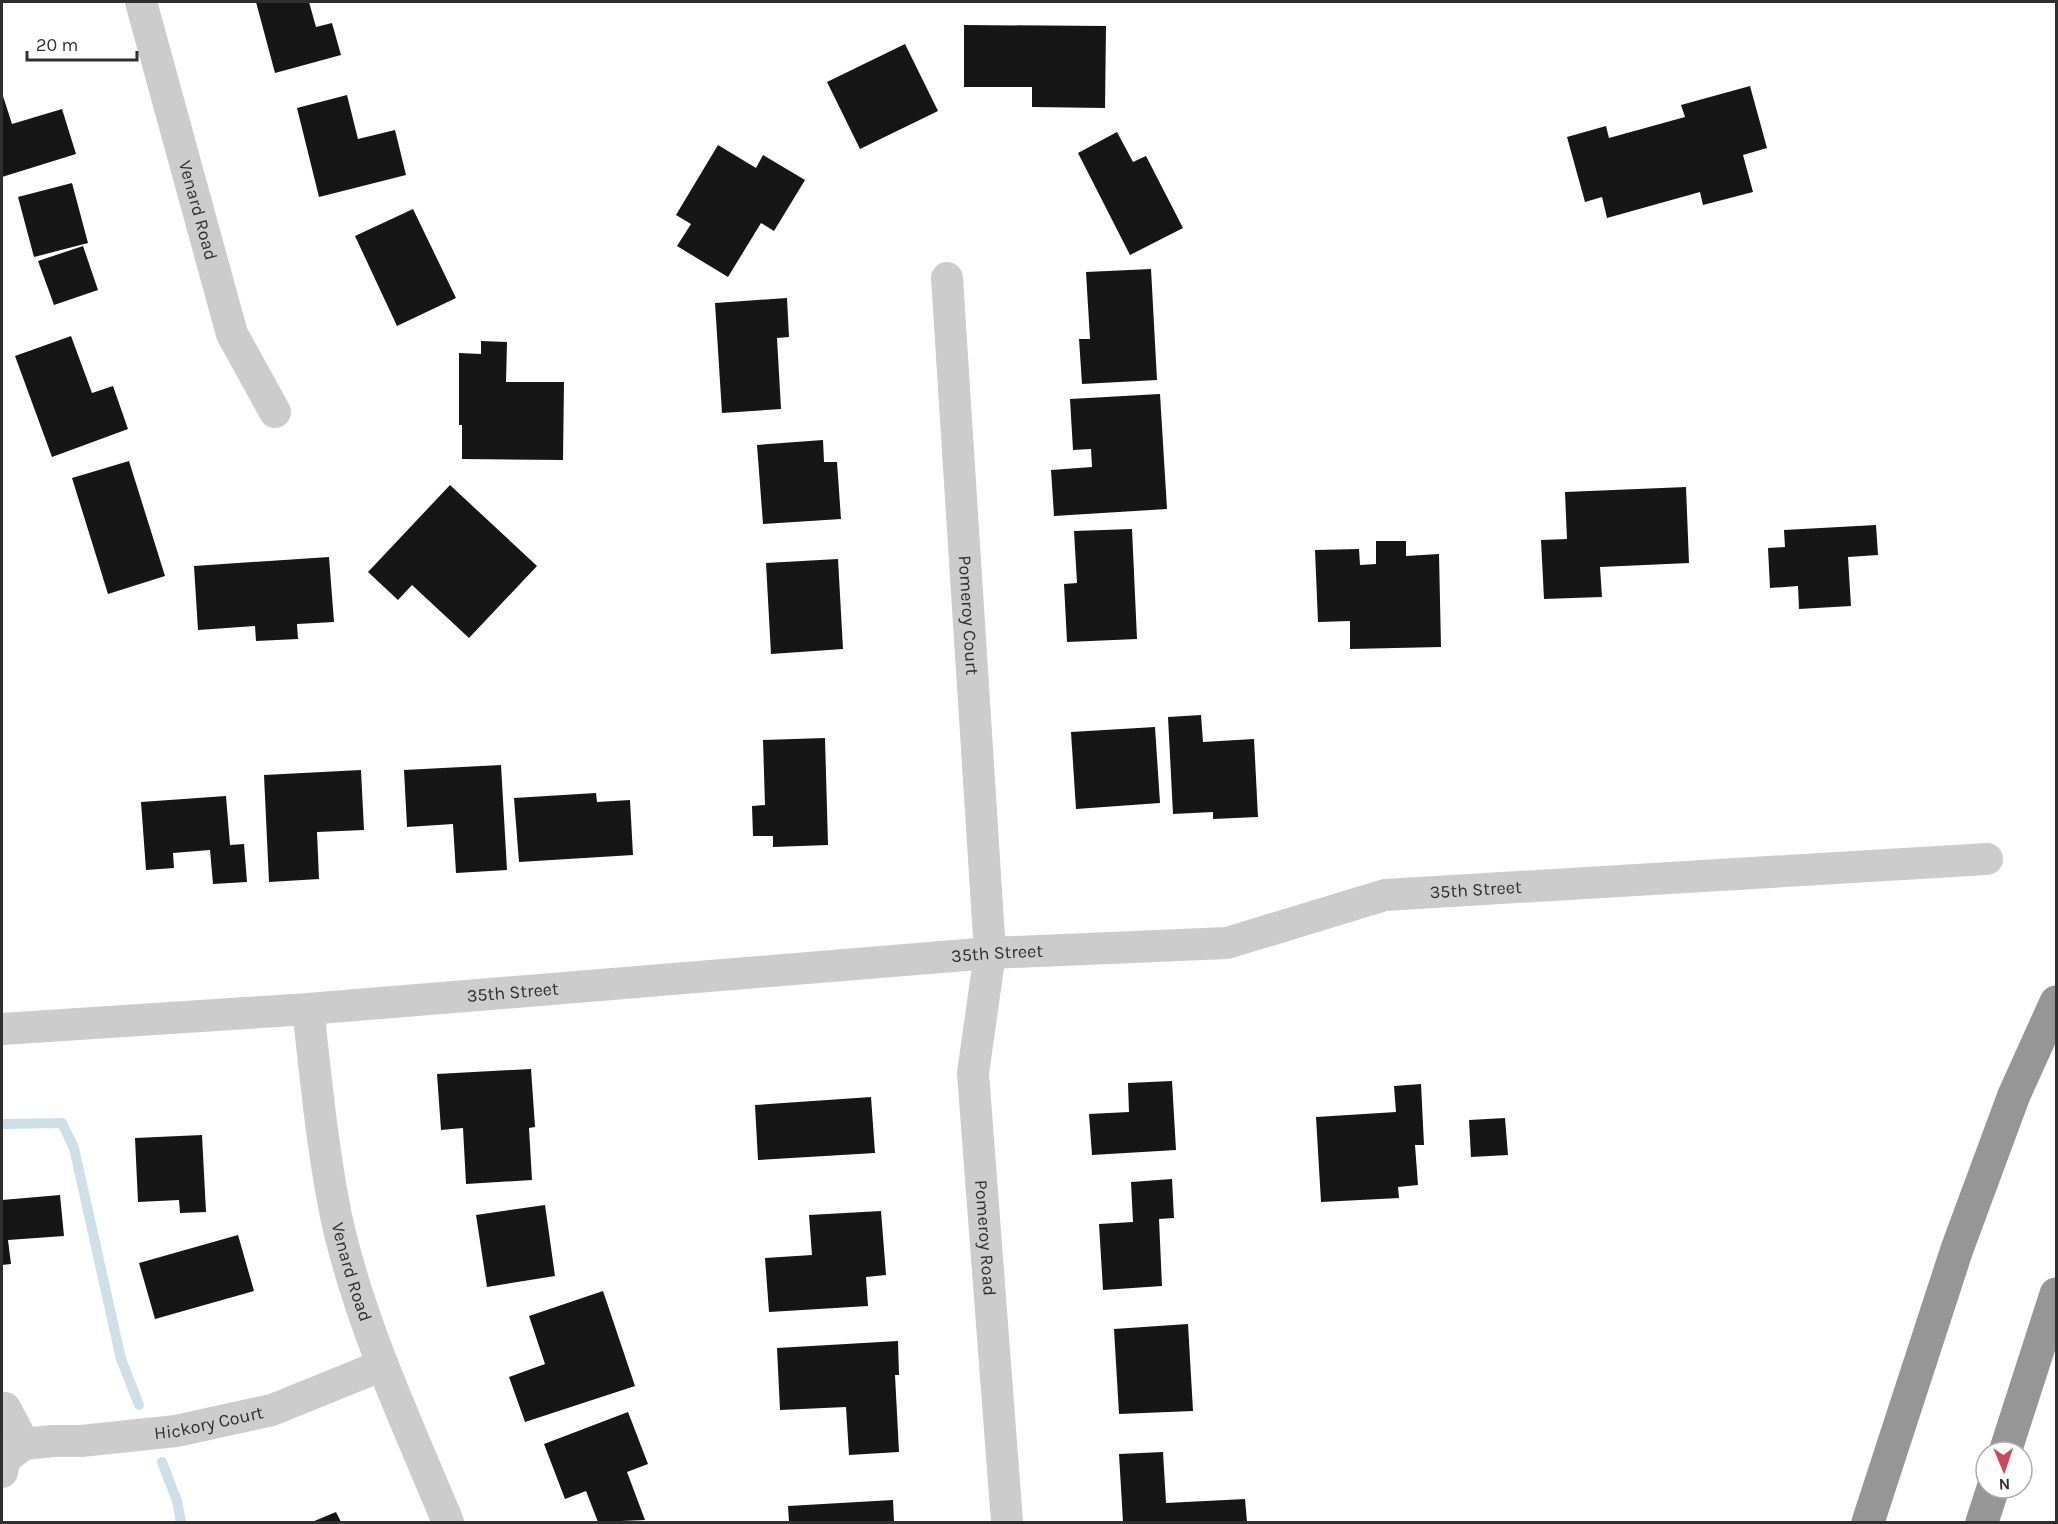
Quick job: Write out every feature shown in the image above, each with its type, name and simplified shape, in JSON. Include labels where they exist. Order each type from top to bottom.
[{"type":"highway","points":[[1868,1522],[1957,1249],[2014,1095],[2056,1002]]},
{"type":"highway","points":[[2009,1440],[2056,1294]]},
{"type":"highway","points":[[1982,1522],[1989,1500]]},
{"type":"street","name":"Venard Road","points":[[141,2],[232,334],[275,412]]},
{"type":"street","name":"Pomeroy Court","points":[[947,278],[990,953]]},
{"type":"street","name":"35th Street","points":[[2,1029],[308,1009],[990,953],[1227,943],[1385,895],[1987,859]]},
{"type":"street","name":"Pomeroy Road","points":[[990,953],[973,1073],[1007,1522]]},
{"type":"street","name":"Venard Road","points":[[308,1009],[324,1149],[337,1217],[351,1272],[383,1365],[448,1522]]},
{"type":"street","name":"Hickory Court","points":[[24,1444],[53,1441],[81,1442],[176,1431],[272,1410],[383,1365]]},
{"type":"street","points":[[2,1472],[5,1458],[24,1444],[5,1408]]},
{"type":"building","points":[[256,2],[309,2],[316,27],[332,23],[341,55],[275,73]]},
{"type":"building","points":[[964,25],[1106,26],[1105,108],[1032,107],[1032,87],[964,87]]},
{"type":"building","points":[[905,44],[938,111],[860,149],[827,82]]},
{"type":"building","points":[[1750,86],[1767,148],[1743,155],[1753,192],[1703,205],[1700,192],[1607,218],[1602,197],[1585,202],[1567,137],[1606,126],[1609,138],[1685,117],[1681,105]]},
{"type":"building","points":[[347,95],[358,139],[395,130],[406,175],[319,197],[297,108]]},
{"type":"building","points":[[3,96],[12,124],[62,109],[76,154],[2,177]]},
{"type":"building","points":[[1117,132],[1133,162],[1146,156],[1183,228],[1130,255],[1078,153]]},
{"type":"building","points":[[718,145],[756,168],[763,155],[805,180],[774,231],[761,223],[728,277],[677,246],[691,224],[676,215]]},
{"type":"building","points":[[72,183],[88,243],[34,257],[18,197]]},
{"type":"building","points":[[413,209],[456,298],[397,326],[355,236]]},
{"type":"building","points":[[83,246],[98,290],[54,305],[38,261]]},
{"type":"building","points":[[1151,269],[1157,380],[1082,384],[1079,339],[1090,339],[1086,272]]},
{"type":"building","points":[[787,298],[789,337],[777,338],[781,409],[722,413],[715,303]]},
{"type":"building","points":[[71,336],[92,393],[113,386],[128,429],[52,457],[15,356]]},
{"type":"building","points":[[481,341],[507,342],[506,382],[564,382],[563,460],[462,459],[462,425],[459,425],[459,353],[481,354]]},
{"type":"building","points":[[1160,394],[1167,509],[1054,516],[1051,470],[1092,467],[1091,449],[1073,450],[1070,399]]},
{"type":"building","points":[[823,440],[824,462],[837,462],[841,519],[763,524],[757,445]]},
{"type":"building","points":[[129,461],[165,576],[108,594],[72,478]]},
{"type":"building","points":[[450,485],[537,566],[469,638],[412,585],[398,600],[368,572]]},
{"type":"building","points":[[1686,487],[1689,563],[1600,567],[1602,597],[1544,599],[1541,540],[1567,539],[1565,492]]},
{"type":"building","points":[[1876,525],[1878,555],[1848,557],[1851,606],[1799,609],[1798,586],[1770,588],[1768,548],[1785,547],[1784,530]]},
{"type":"building","points":[[1132,529],[1137,639],[1067,642],[1064,584],[1077,583],[1074,531]]},
{"type":"building","points":[[1376,541],[1406,541],[1406,556],[1439,554],[1441,647],[1350,649],[1350,621],[1318,622],[1315,550],[1359,549],[1360,565],[1376,564]]},
{"type":"building","points":[[329,557],[334,622],[297,624],[298,639],[256,641],[255,626],[198,630],[194,566]]},
{"type":"building","points":[[838,559],[843,649],[771,654],[766,563]]},
{"type":"building","points":[[1201,715],[1203,742],[1254,739],[1258,817],[1213,819],[1213,812],[1173,814],[1168,717]]},
{"type":"building","points":[[1155,727],[1160,803],[1076,809],[1071,732]]},
{"type":"building","points":[[825,738],[828,845],[773,847],[773,836],[753,836],[752,806],[765,805],[763,740]]},
{"type":"building","points":[[501,765],[507,870],[456,873],[453,824],[407,827],[404,770]]},
{"type":"building","points":[[361,770],[364,830],[317,832],[319,879],[269,882],[264,775]]},
{"type":"building","points":[[596,793],[597,802],[630,800],[633,855],[519,862],[514,798]]},
{"type":"building","points":[[226,796],[230,845],[244,844],[247,882],[213,884],[210,850],[173,853],[174,868],[146,870],[141,802]]},
{"type":"building","points":[[531,1069],[535,1127],[529,1128],[532,1180],[466,1184],[463,1128],[441,1130],[437,1074]]},
{"type":"building","points":[[1172,1081],[1176,1150],[1092,1155],[1089,1114],[1129,1112],[1128,1083]]},
{"type":"building","points":[[1421,1084],[1424,1145],[1415,1145],[1418,1185],[1398,1187],[1399,1198],[1321,1202],[1316,1117],[1396,1112],[1394,1086]]},
{"type":"building","points":[[871,1097],[875,1153],[758,1160],[755,1105]]},
{"type":"building","points":[[1505,1118],[1508,1155],[1471,1157],[1469,1120]]},
{"type":"building","points":[[202,1135],[206,1212],[180,1213],[179,1200],[138,1202],[135,1138]]},
{"type":"building","points":[[1172,1179],[1174,1218],[1159,1219],[1162,1286],[1103,1290],[1099,1224],[1133,1222],[1131,1182]]},
{"type":"building","points":[[60,1195],[64,1236],[8,1240],[11,1264],[2,1265],[2,1200]]},
{"type":"building","points":[[545,1205],[555,1276],[487,1287],[476,1215]]},
{"type":"building","points":[[881,1211],[886,1275],[866,1277],[868,1306],[769,1312],[765,1258],[812,1255],[809,1215]]},
{"type":"building","points":[[238,1235],[254,1291],[155,1319],[139,1263]]},
{"type":"building","points":[[603,1291],[635,1386],[525,1422],[509,1377],[545,1364],[529,1316]]},
{"type":"building","points":[[1188,1324],[1193,1411],[1119,1414],[1114,1329]]},
{"type":"building","points":[[898,1341],[899,1375],[895,1375],[899,1452],[849,1455],[846,1407],[780,1410],[777,1348]]},
{"type":"building","points":[[628,1412],[648,1464],[627,1472],[645,1520],[598,1522],[586,1491],[565,1499],[544,1444]]},
{"type":"building","points":[[1163,1452],[1166,1503],[1245,1499],[1247,1522],[1123,1522],[1119,1454]]},
{"type":"building","points":[[893,1500],[894,1522],[789,1522],[788,1506]]},
{"type":"building","points":[[336,1512],[341,1522],[312,1522]]},
{"type":"waterway","points":[[2,1124],[62,1123],[74,1148],[121,1359],[139,1405]]},
{"type":"waterway","points":[[162,1462],[177,1501],[181,1522]]}]
